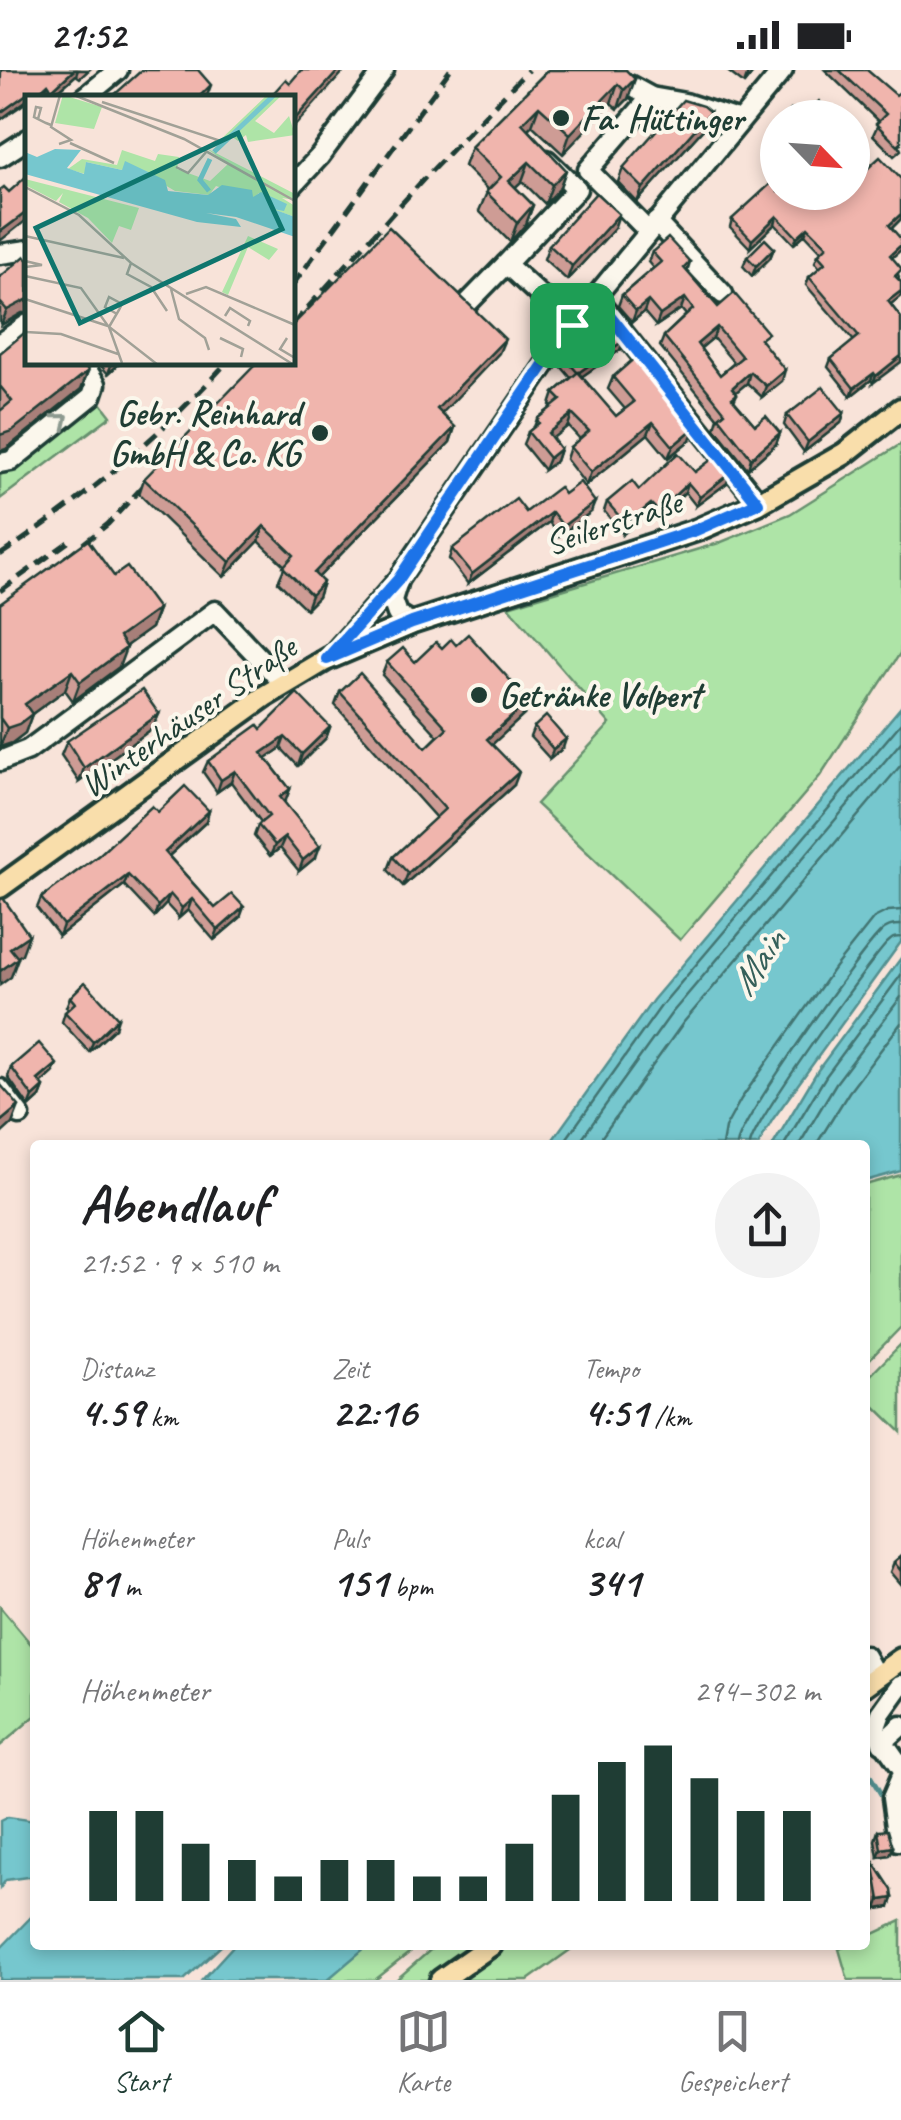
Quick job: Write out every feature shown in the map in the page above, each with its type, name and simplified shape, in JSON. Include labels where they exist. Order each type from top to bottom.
[{"type":"main road","name":"Seilerstraße","points":[[327,659],[412,623],[696,530],[758,503],[844,454],[901,409]]},
{"type":"main road","name":"Winterhäuser Straße","points":[[0,888],[284,684],[327,659]]},
{"type":"main road","points":[[871,1680],[901,1659]]},
{"type":"main road","points":[[440,1980],[484,1950]]},
{"type":"street","points":[[88,95],[118,70]]},
{"type":"street","points":[[295,183],[320,156],[384,70]]},
{"type":"street","name":"Winterhäuser Straße","points":[[327,659],[398,580],[572,325],[783,70]]},
{"type":"street","points":[[629,85],[651,96],[685,102],[740,122]]},
{"type":"street","points":[[651,96],[588,170],[723,294]]},
{"type":"street","points":[[0,157],[25,140]]},
{"type":"street","points":[[466,305],[577,190],[532,145]]},
{"type":"street","points":[[0,254],[25,250]]},
{"type":"street","points":[[506,264],[572,325]]},
{"type":"street","points":[[595,297],[758,503]]},
{"type":"street","points":[[0,343],[25,326]]},
{"type":"street","points":[[0,463],[11,461],[92,396],[96,384],[84,365]]},
{"type":"street","points":[[398,580],[392,600],[396,614],[412,623]]},
{"type":"street","points":[[0,761],[28,750],[216,611],[284,684]]},
{"type":"street","points":[[0,1089],[20,1115]]},
{"type":"street","points":[[901,1685],[876,1725],[882,1742],[901,1767]]},
{"type":"street","points":[[882,1742],[901,1726]]},
{"type":"street","points":[[898,1841],[892,1798],[901,1777]]},
{"type":"green space","points":[[101,403],[111,416],[0,499],[0,475]]},
{"type":"green space","points":[[901,444],[901,652],[820,776],[680,940],[536,804],[610,724],[508,606],[719,543],[790,514]]},
{"type":"green space","points":[[901,1175],[901,1327],[870,1359],[870,1184]]},
{"type":"green space","points":[[901,1344],[901,1432],[870,1402],[870,1376]]},
{"type":"green space","points":[[0,1607],[30,1643],[30,1720],[0,1746]]},
{"type":"green space","points":[[901,1921],[901,1980],[848,1980],[839,1950],[870,1950],[870,1936]]},
{"type":"green space","points":[[360,1950],[413,1950],[375,1980],[327,1980]]},
{"type":"green space","points":[[430,1950],[468,1950],[426,1980],[396,1980]]},
{"type":"green space","points":[[494,1950],[570,1950],[528,1980],[450,1980]]},
{"type":"water","name":"Main","points":[[901,707],[901,942],[761,1140],[553,1140],[653,1000]]},
{"type":"water","points":[[901,958],[901,1171],[870,1180],[870,1140],[776,1140],[818,1070]]},
{"type":"water","points":[[8,1817],[30,1820],[30,1877],[6,1880],[0,1888],[0,1821]]},
{"type":"water","points":[[30,1918],[30,1950],[217,1950],[184,1980],[0,1980],[0,1949]]},
{"type":"water","points":[[229,1950],[362,1950],[327,1980],[202,1980]]},
{"type":"building","points":[[1,70],[74,70],[52,90],[48,84],[36,95],[31,91],[0,113]]},
{"type":"building","points":[[142,70],[198,70],[211,85],[201,95],[114,95]]},
{"type":"building","points":[[301,70],[339,70],[295,119],[295,95],[272,95],[286,79],[290,83]]},
{"type":"building","points":[[548,70],[626,70],[635,79],[624,90],[618,84],[570,134],[539,106],[522,123],[566,170],[552,185],[529,162],[509,181],[533,205],[517,223],[486,192],[501,177],[471,147]]},
{"type":"building","points":[[839,70],[867,70],[896,95],[901,91],[898,146],[876,124],[886,114]]},
{"type":"building","points":[[683,100],[710,112],[643,188],[623,168]]},
{"type":"building","points":[[880,157],[901,179],[901,214],[889,225],[901,239],[901,245],[890,255],[901,268],[895,276],[901,282],[901,291],[888,301],[901,318],[901,356],[854,388],[831,359],[859,336],[809,277],[825,263],[818,255],[827,246],[808,227],[797,237],[777,216],[752,240],[732,219],[760,193],[760,210],[870,210],[870,166]]},
{"type":"building","points":[[25,178],[25,213],[0,232],[0,190],[4,187],[9,192]]},
{"type":"building","points":[[596,193],[619,214],[572,266],[549,245]]},
{"type":"building","name":"Gebr. Reinhard GmbH & Co. KG","points":[[389,227],[505,339],[437,409],[455,427],[314,573],[323,582],[311,595],[283,567],[294,555],[264,526],[230,562],[144,479],[255,365],[295,365],[295,323]]},
{"type":"building","points":[[668,238],[690,262],[684,268],[718,307],[734,293],[768,333],[760,339],[785,370],[766,386],[750,372],[732,388],[737,394],[732,398],[755,425],[766,416],[780,433],[751,458],[719,417],[725,412],[664,336],[693,309],[685,298],[660,315],[648,301],[636,311],[622,295],[661,262],[652,252]],"holes":[[[717,327],[742,357],[720,375],[697,344]]]},
{"type":"building","points":[[765,239],[774,248],[756,266],[747,257]]},
{"type":"building","points":[[25,256],[25,301],[7,310],[0,302],[0,277]]},
{"type":"building","points":[[611,324],[623,341],[578,373],[563,356],[571,345],[575,350]]},
{"type":"building","points":[[25,332],[25,365],[85,365],[88,371],[12,431],[0,435],[0,411],[12,401],[0,386],[0,353]]},
{"type":"building","points":[[637,356],[694,428],[673,446],[653,422],[591,472],[570,447],[589,431],[572,414],[548,433],[560,449],[549,458],[528,432],[539,423],[537,419],[561,400],[554,393],[578,372],[616,416],[634,402],[613,377]]},
{"type":"building","points":[[823,387],[844,413],[808,442],[787,415]]},
{"type":"building","points":[[678,453],[695,472],[716,456],[730,473],[700,497],[688,483],[658,511],[651,504],[626,524],[607,502],[632,481],[639,490]]},
{"type":"building","points":[[580,482],[595,502],[563,526],[552,512],[472,574],[452,549],[516,499],[526,512],[559,487],[564,494]]},
{"type":"building","points":[[88,540],[114,576],[127,567],[158,609],[119,637],[126,648],[80,682],[72,671],[25,704],[32,714],[7,728],[0,718],[0,604]]},
{"type":"building","points":[[468,634],[529,701],[487,739],[519,772],[408,873],[393,857],[445,809],[340,692],[360,673],[426,748],[447,728],[387,662],[403,648],[415,662],[436,642],[442,648],[451,639],[456,645]]},
{"type":"building","points":[[142,690],[159,714],[84,768],[67,741]]},
{"type":"building","points":[[297,693],[330,727],[302,754],[285,737],[262,753],[290,789],[280,797],[320,846],[303,860],[285,837],[275,845],[258,825],[269,816],[235,771],[221,780],[208,761],[258,725],[261,729]]},
{"type":"building","points":[[546,716],[566,739],[553,749],[534,727]]},
{"type":"building","points":[[185,786],[209,811],[165,852],[215,908],[232,894],[244,907],[218,930],[192,899],[182,908],[170,894],[158,906],[128,875],[63,925],[41,898],[99,855],[152,806],[158,812]]},
{"type":"building","points":[[3,898],[29,935],[10,948],[18,958],[0,971],[0,900]]},
{"type":"building","points":[[85,982],[118,1018],[93,1042],[65,1012],[75,1003],[70,997]]},
{"type":"building","points":[[39,1043],[57,1064],[38,1080],[44,1087],[33,1097],[11,1067]]},
{"type":"building","points":[[0,1084],[19,1106],[0,1122]]},
{"type":"building","points":[[888,1830],[893,1847],[881,1849],[878,1831]]},
{"type":"building","points":[[873,1861],[892,1890],[893,1898],[880,1900]]},
{"type":"waterway","points":[[870,1776],[885,1801]]},
{"type":"railway","points":[[295,282],[450,70]]},
{"type":"railway","points":[[295,322],[528,70]]},
{"type":"railway","points":[[0,555],[120,466],[224,365]]},
{"type":"railway","points":[[65,558],[108,524],[159,469]]},
{"type":"railway","points":[[0,591],[71,540]]},
{"type":"place","name":"Fa. Hüttinger","points":[[561,118]]},
{"type":"place","name":"Gebr. Reinhard GmbH & Co. KG","points":[[320,433]]},
{"type":"place","name":"Getränke Volpert","points":[[479,695]]},
{"type":"route","points":[[595,297],[758,503],[696,530],[412,623],[327,659],[398,580],[572,325],[595,297]]}]
